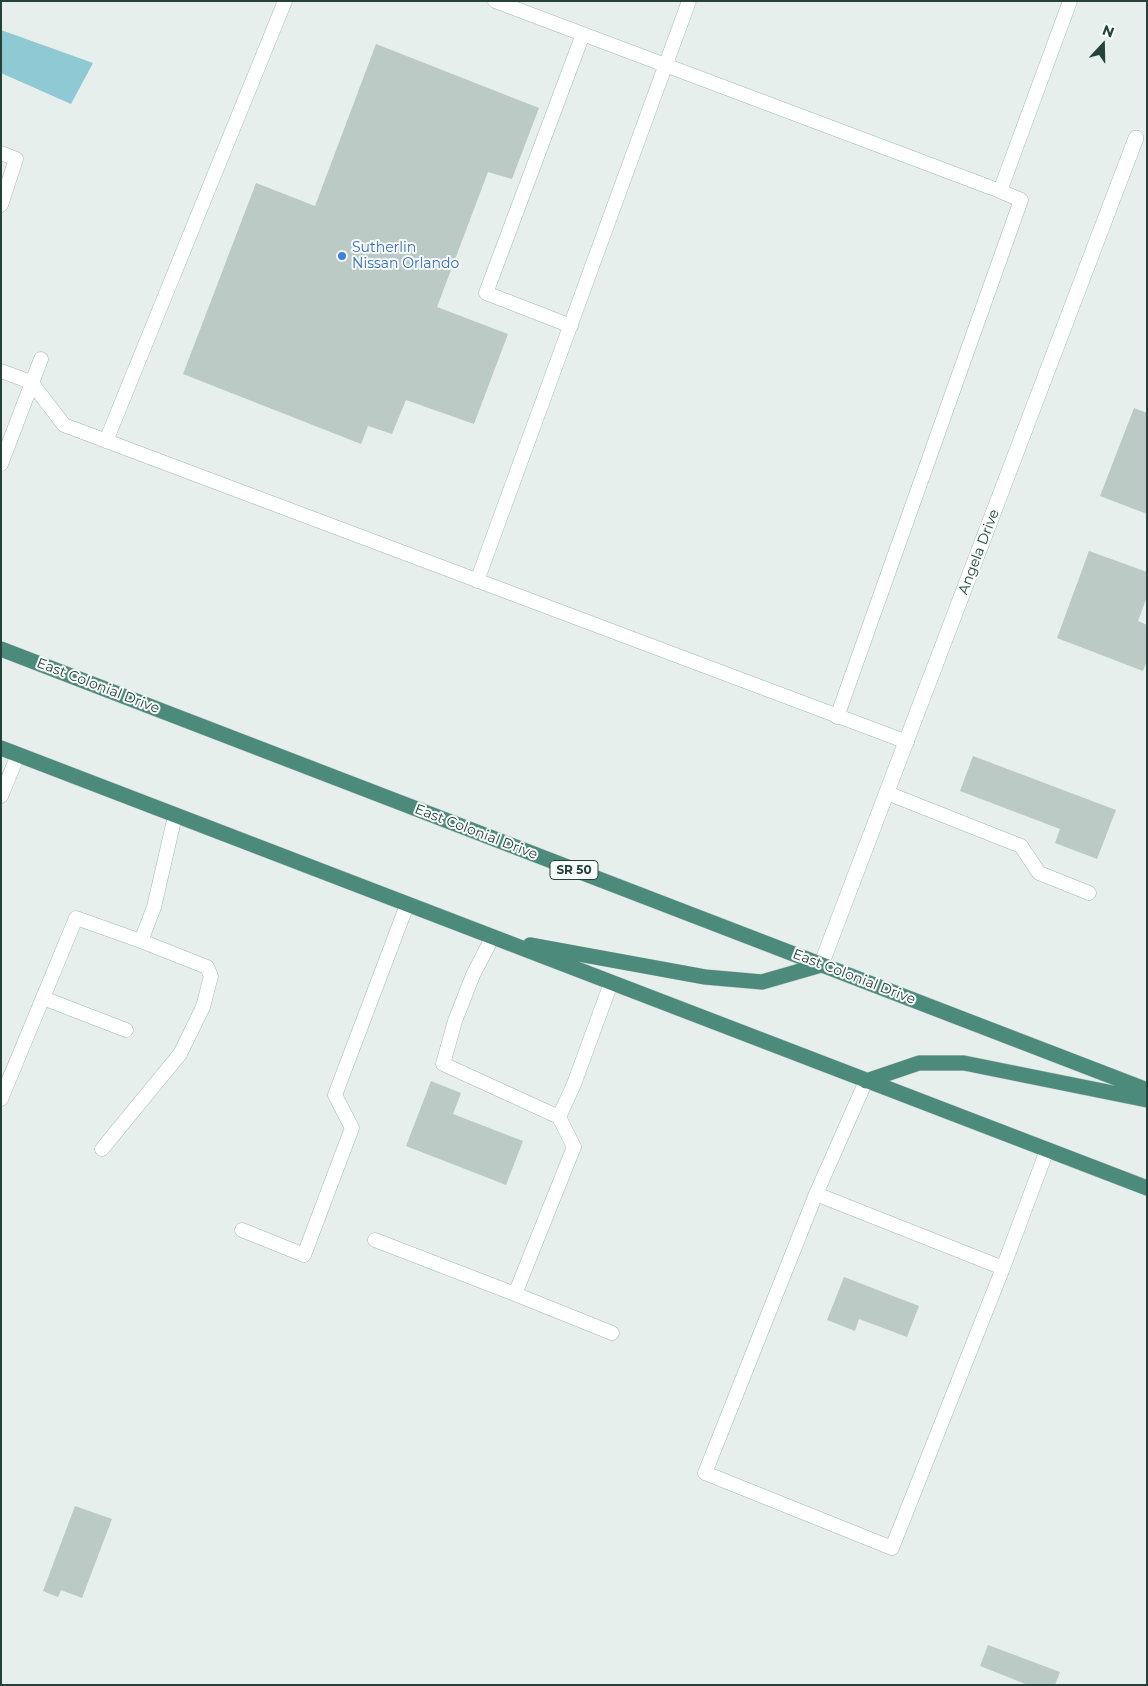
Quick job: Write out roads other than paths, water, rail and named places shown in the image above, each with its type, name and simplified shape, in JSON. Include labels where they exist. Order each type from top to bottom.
[{"type":"highway","name":"East Colonial Drive","points":[[1,649],[1147,1090]]},
{"type":"highway","points":[[1,748],[1147,1188]]},
{"type":"highway","points":[[492,938],[705,977],[734,980],[762,982],[822,965]]},
{"type":"highway","points":[[866,1081],[919,1063],[964,1063],[1147,1100]]},
{"type":"street","name":"Angela Drive","points":[[822,965],[1136,138]]},
{"type":"lane","points":[[106,441],[285,1]]},
{"type":"lane","points":[[495,1],[1021,200],[837,716]]},
{"type":"lane","points":[[477,581],[689,1]]},
{"type":"lane","points":[[1000,191],[1070,1]]},
{"type":"lane","points":[[571,326],[486,294],[583,34]]},
{"type":"lane","points":[[1,153],[16,158],[1,205]]},
{"type":"lane","points":[[1,464],[41,359]]},
{"type":"lane","points":[[1,371],[31,382],[64,425],[907,742]]},
{"type":"lane","points":[[1,796],[18,755]]},
{"type":"lane","points":[[887,794],[1021,846],[1038,873],[1089,893]]},
{"type":"lane","points":[[141,941],[154,907],[175,816]]},
{"type":"lane","points":[[242,1230],[304,1255],[352,1128],[335,1095],[407,905]]},
{"type":"lane","points":[[1,1099],[76,918],[207,967],[211,976],[203,1007],[180,1054],[102,1149]]},
{"type":"lane","points":[[492,938],[473,976],[455,1021],[443,1064],[559,1117],[574,1147],[515,1294]]},
{"type":"lane","points":[[559,1117],[574,1084],[611,983]]},
{"type":"lane","points":[[43,998],[126,1030]]},
{"type":"lane","points":[[866,1081],[816,1194],[705,1473],[892,1548],[1002,1268],[1046,1150]]},
{"type":"lane","points":[[816,1194],[1002,1268]]},
{"type":"lane","points":[[375,1240],[612,1332]]},
{"type":"water","points":[[1,30],[93,63],[71,104],[1,73]]},
{"type":"place","name":"Sutherlin Nissan Orlando","points":[[342,256]]}]
